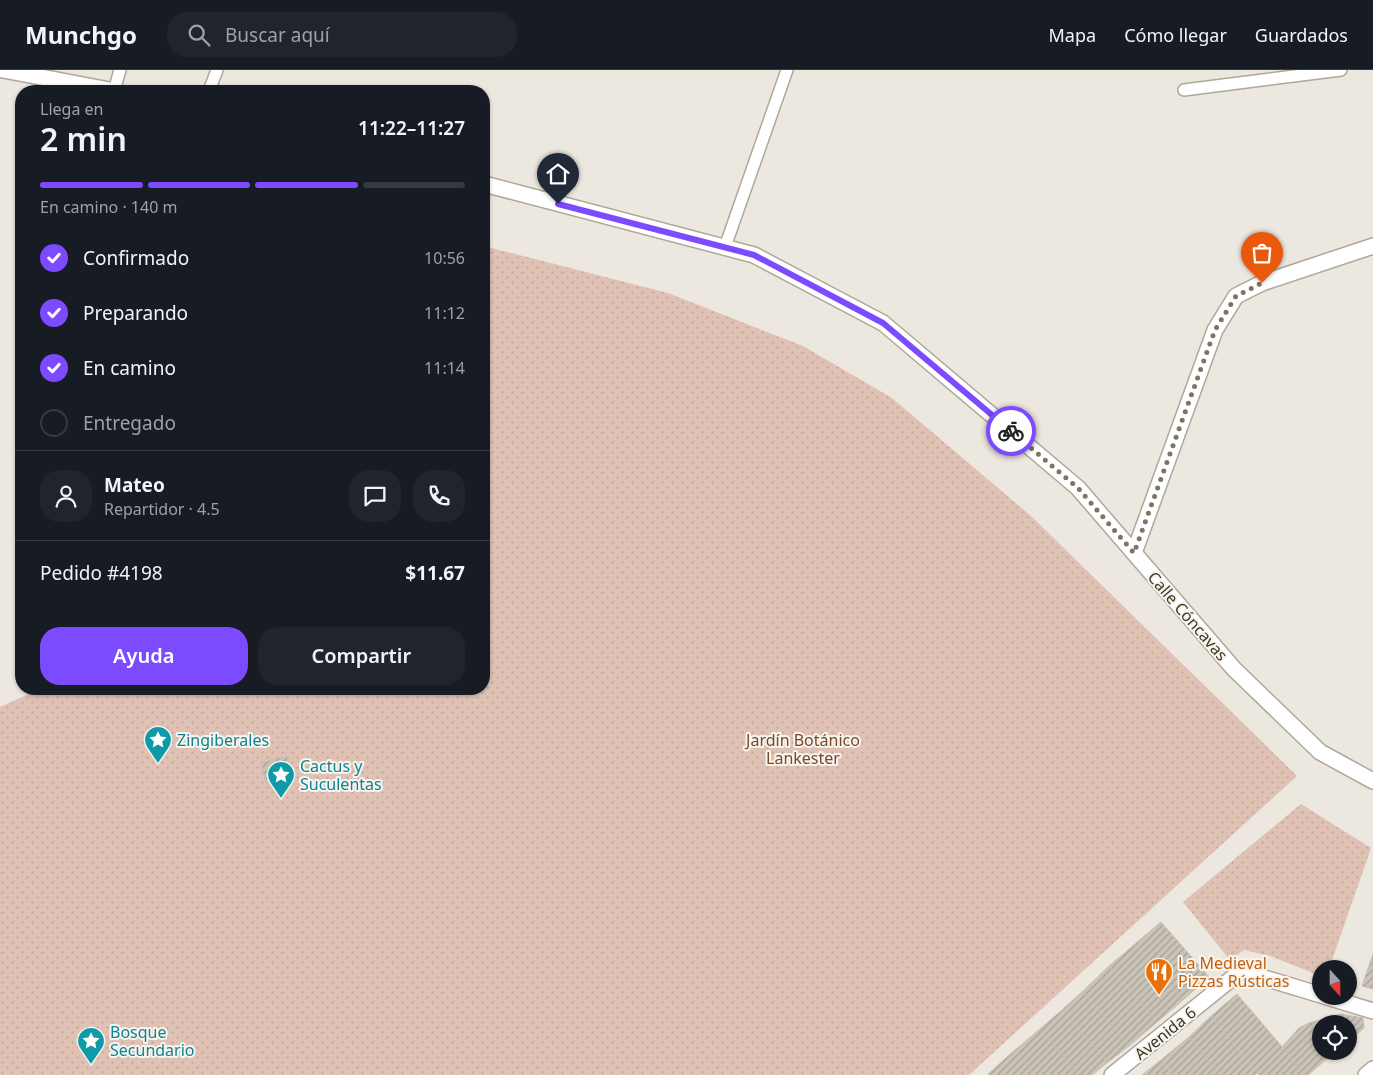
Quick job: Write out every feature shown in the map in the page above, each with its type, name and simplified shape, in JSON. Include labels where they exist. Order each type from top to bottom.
[{"type":"street","points":[[3,70],[82,85]]},
{"type":"street","name":"Calle Cóncavas","points":[[490,186],[754,255],[883,323],[1078,488],[1234,669],[1320,752],[1373,781]]},
{"type":"street","points":[[1134,553],[1215,330],[1236,296],[1262,283],[1373,246]]},
{"type":"street","name":"Avenida 6","points":[[1112,1075],[1241,971],[1312,993]]},
{"type":"street","points":[[1353,1005],[1373,1011]]},
{"type":"street","points":[[1366,1075],[1373,1069]]},
{"type":"lane","points":[[116,85],[120,70]]},
{"type":"lane","points":[[211,85],[217,70]]},
{"type":"lane","points":[[725,247],[787,70]]},
{"type":"lane","points":[[1184,90],[1341,70]]},
{"type":"green space","name":"Jardín Botánico Lankester","points":[[490,248],[668,293],[803,346],[892,398],[1031,516],[1297,776],[969,1075],[0,1075],[0,707],[27,695],[490,695]]},
{"type":"green space","points":[[1301,804],[1371,848],[1332,960],[1312,960],[1312,972],[1270,956],[1244,950],[1230,960],[1183,902]]},
{"type":"building","points":[[287,756],[292,777],[266,783],[261,763]]},
{"type":"building","points":[[1161,922],[1209,977],[1183,1000],[1135,944]]},
{"type":"building","points":[[1135,944],[1183,1000],[1157,1022],[1109,966]]},
{"type":"building","points":[[1373,954],[1373,989],[1362,986]]},
{"type":"building","points":[[1109,966],[1157,1022],[1129,1046],[1083,991]]},
{"type":"building","points":[[1083,991],[1129,1046],[1108,1062],[1062,1010]]},
{"type":"building","points":[[1237,994],[1283,1048],[1257,1073],[1211,1016]]},
{"type":"building","points":[[1062,1010],[1108,1062],[1092,1075],[1079,1075],[1040,1029]]},
{"type":"building","points":[[1211,1016],[1257,1073],[1255,1075],[1220,1075],[1189,1037]]},
{"type":"building","points":[[1357,1017],[1363,1018],[1364,1028],[1357,1034]]},
{"type":"building","points":[[1312,1022],[1312,1060],[1326,1060],[1308,1075],[1305,1075],[1283,1046],[1299,1028]]},
{"type":"building","points":[[1040,1029],[1079,1075],[1035,1075],[1015,1050]]},
{"type":"building","points":[[1189,1037],[1220,1075],[1173,1075],[1161,1060]]},
{"type":"building","points":[[1283,1048],[1305,1075],[1259,1075],[1257,1073]]},
{"type":"building","points":[[1015,1050],[1035,1075],[988,1074]]},
{"type":"building","points":[[1161,1060],[1173,1075],[1142,1075]]},
{"type":"way so far","points":[[1011,431],[1078,488],[1134,553],[1215,330],[1236,296],[1262,283]]},
{"type":"place","name":"Zingiberales","points":[[158,764]]},
{"type":"place","name":"Cactus y Suculentas","points":[[281,799]]},
{"type":"place","name":"La Medieval Pizzas Rústicas","points":[[1159,996]]},
{"type":"place","name":"Bosque Secundario","points":[[91,1065]]},
{"type":"route","points":[[558,204],[754,255],[883,323],[1011,431]]}]
